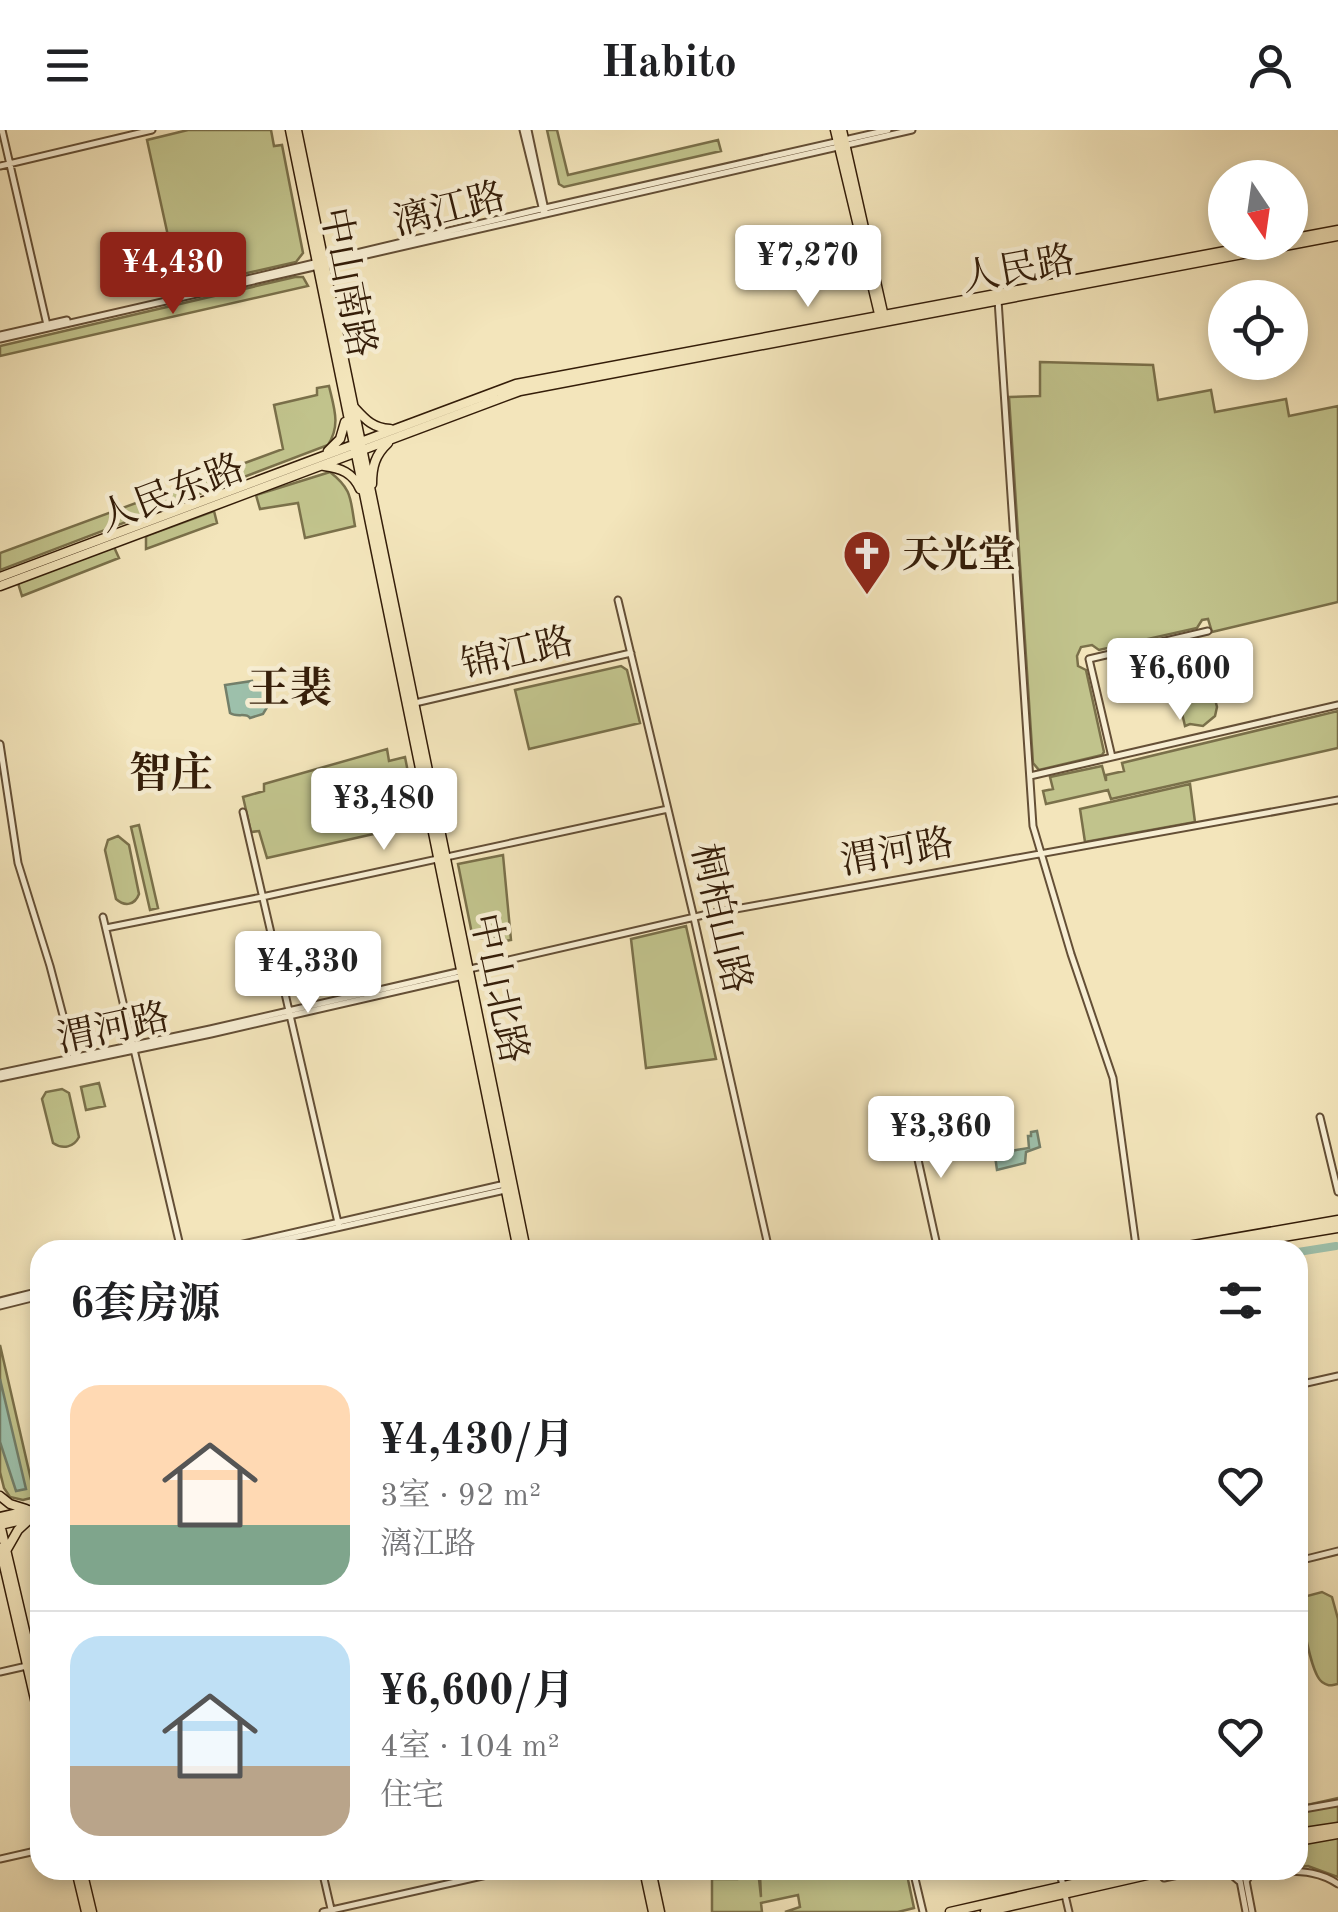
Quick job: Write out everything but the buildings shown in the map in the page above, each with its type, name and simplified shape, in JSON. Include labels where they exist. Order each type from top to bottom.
[{"type":"main road","name":"中山南路","points":[[294,130],[357,448]]},
{"type":"main road","points":[[840,139],[882,317]]},
{"type":"main road","name":"人民路","points":[[1308,237],[1338,233]]},
{"type":"main road","name":"人民路","points":[[357,448],[520,391],[882,317],[1338,233]]},
{"type":"main road","name":"人民路","points":[[998,296],[1208,255]]},
{"type":"main road","points":[[349,406],[376,427],[396,433],[376,458],[368,498],[348,472],[319,462],[340,439],[349,406]]},
{"type":"main road","name":"人民东路","points":[[0,577],[357,448]]},
{"type":"main road","name":"中山北路","points":[[357,448],[415,703],[442,858]]},
{"type":"main road","name":"人民东路","points":[[0,586],[319,462]]},
{"type":"main road","name":"中山北路","points":[[368,498],[520,1240]]},
{"type":"main road","points":[[1223,1240],[1338,1220]]},
{"type":"main road","points":[[1265,1240],[1338,1228]]},
{"type":"main road","points":[[0,1496],[30,1511]]},
{"type":"main road","points":[[30,1515],[0,1523],[2,1550],[30,1653]]},
{"type":"main road","points":[[2,1550],[30,1519]]},
{"type":"main road","points":[[1308,1835],[1338,1830]]},
{"type":"main road","points":[[81,1880],[89,1912]]},
{"type":"main road","points":[[650,1880],[657,1912]]},
{"type":"main road","points":[[986,1912],[1099,1880]]},
{"type":"main road","points":[[950,1912],[1117,1880]]},
{"type":"street","points":[[2,130],[47,326]]},
{"type":"street","points":[[0,166],[152,130]]},
{"type":"street","points":[[525,130],[544,210]]},
{"type":"street","name":"漓江路","points":[[0,337],[888,130]]},
{"type":"street","name":"漓江路","points":[[840,139],[912,130]]},
{"type":"street","points":[[998,296],[1033,826],[1113,1078],[1135,1240]]},
{"type":"street","name":"桐柏山路","points":[[618,600],[767,1240]]},
{"type":"street","points":[[1112,757],[1090,659],[1208,631]]},
{"type":"street","name":"锦江路","points":[[415,703],[631,654]]},
{"type":"street","points":[[1030,776],[1338,705]]},
{"type":"street","points":[[0,744],[18,864],[75,1062]]},
{"type":"street","name":"渭河路","points":[[0,1076],[384,992],[694,918],[1338,800]]},
{"type":"street","points":[[106,928],[668,809]]},
{"type":"street","points":[[242,812],[338,1225]]},
{"type":"street","points":[[104,916],[179,1240]]},
{"type":"street","points":[[1320,1117],[1338,1192]]},
{"type":"street","points":[[909,1120],[936,1240]]},
{"type":"street","points":[[265,1240],[509,1186]]},
{"type":"street","points":[[279,1240],[338,1225]]},
{"type":"street","points":[[0,1303],[30,1296]]},
{"type":"street","points":[[1308,1383],[1338,1376]]},
{"type":"street","points":[[1308,1558],[1338,1551]]},
{"type":"street","points":[[0,1672],[30,1665]]},
{"type":"street","points":[[1308,1808],[1338,1803]]},
{"type":"street","points":[[0,1860],[30,1852]]},
{"type":"street","points":[[1308,1873],[1338,1884]]},
{"type":"street","points":[[324,1880],[332,1911]]},
{"type":"street","points":[[323,1912],[464,1880]]},
{"type":"street","points":[[915,1880],[923,1912]]},
{"type":"street","points":[[1062,1880],[1069,1912]]},
{"type":"street","points":[[1244,1881],[1249,1912]]},
{"type":"green space","points":[[188,130],[271,130],[274,146],[282,145],[303,253],[296,262],[225,278],[212,235],[170,245],[147,140]]},
{"type":"green space","points":[[547,130],[557,130],[568,175],[718,140],[721,151],[564,187],[559,184]]},
{"type":"green space","points":[[303,277],[308,286],[0,356],[0,346]]},
{"type":"green space","points":[[1040,362],[1153,365],[1158,400],[1211,390],[1215,412],[1286,399],[1289,416],[1338,406],[1338,602],[1212,632],[1208,619],[1202,620],[1197,628],[1099,650],[1092,645],[1081,647],[1078,666],[1086,670],[1104,752],[1039,770],[1033,763],[1009,397],[1040,396]]},
{"type":"green space","points":[[329,386],[335,423],[328,445],[0,570],[0,553],[283,449],[274,405],[317,395],[317,388]]},
{"type":"green space","points":[[330,472],[347,490],[355,526],[305,538],[298,503],[260,509],[256,495]]},
{"type":"green space","points":[[214,511],[217,523],[146,549],[146,536]]},
{"type":"green space","points":[[114,547],[119,558],[22,596],[18,583]]},
{"type":"green space","points":[[1191,648],[1205,659],[1217,707],[1215,716],[1203,726],[1185,726],[1168,653],[1172,652],[1174,657]]},
{"type":"green space","points":[[621,666],[627,670],[640,723],[529,749],[515,690]]},
{"type":"green space","points":[[1338,711],[1338,748],[1111,799],[1108,790],[1046,804],[1043,791],[1053,789],[1050,777],[1102,766],[1106,781],[1106,775],[1124,771],[1122,763]]},
{"type":"green space","points":[[387,749],[389,761],[405,757],[418,824],[267,858],[259,831],[251,832],[243,797],[264,791],[264,784]]},
{"type":"green space","points":[[1190,784],[1195,822],[1085,842],[1080,809]]},
{"type":"green space","points":[[139,825],[158,908],[150,910],[131,827]]},
{"type":"green space","points":[[118,836],[129,845],[139,894],[129,904],[116,899],[105,850],[108,840]]},
{"type":"green space","points":[[503,855],[511,940],[504,941],[502,936],[473,939],[458,864]]},
{"type":"green space","points":[[686,926],[716,1059],[646,1068],[631,939]]},
{"type":"green space","points":[[99,1083],[105,1106],[86,1110],[81,1087]]},
{"type":"green space","points":[[62,1089],[69,1093],[79,1137],[64,1147],[53,1143],[42,1099],[46,1092]]},
{"type":"green space","points":[[0,1345],[30,1475],[30,1498],[10,1497],[0,1472]]},
{"type":"green space","points":[[1322,1592],[1332,1597],[1338,1619],[1338,1684],[1326,1685],[1314,1670],[1308,1650],[1308,1596]]},
{"type":"green space","points":[[1338,1798],[1338,1877],[1308,1866],[1308,1805]]},
{"type":"green space","points":[[712,1880],[759,1880],[761,1897],[760,1880],[908,1880],[914,1908],[898,1912],[785,1912],[800,1907],[798,1895],[761,1903],[762,1912],[712,1912]]},
{"type":"shaded area","points":[[252,681],[254,687],[266,688],[269,704],[263,714],[250,718],[230,713],[225,685]]},
{"type":"shaded area","points":[[1003,1101],[1004,1106],[1009,1106],[1010,1151],[1029,1148],[1028,1136],[1037,1131],[1040,1147],[1026,1152],[1025,1163],[997,1170],[991,1128],[982,1128],[978,1123],[976,1104]]},
{"type":"shaded area","points":[[0,1379],[26,1489],[16,1491],[0,1442]]},
{"type":"waterway","points":[[1308,1250],[1336,1246]]},
{"type":"place","name":"天光堂","points":[[867,596]]},
{"type":"district","name":"王裴","points":[[290,687]]},
{"type":"district","name":"智庄","points":[[171,772]]}]
